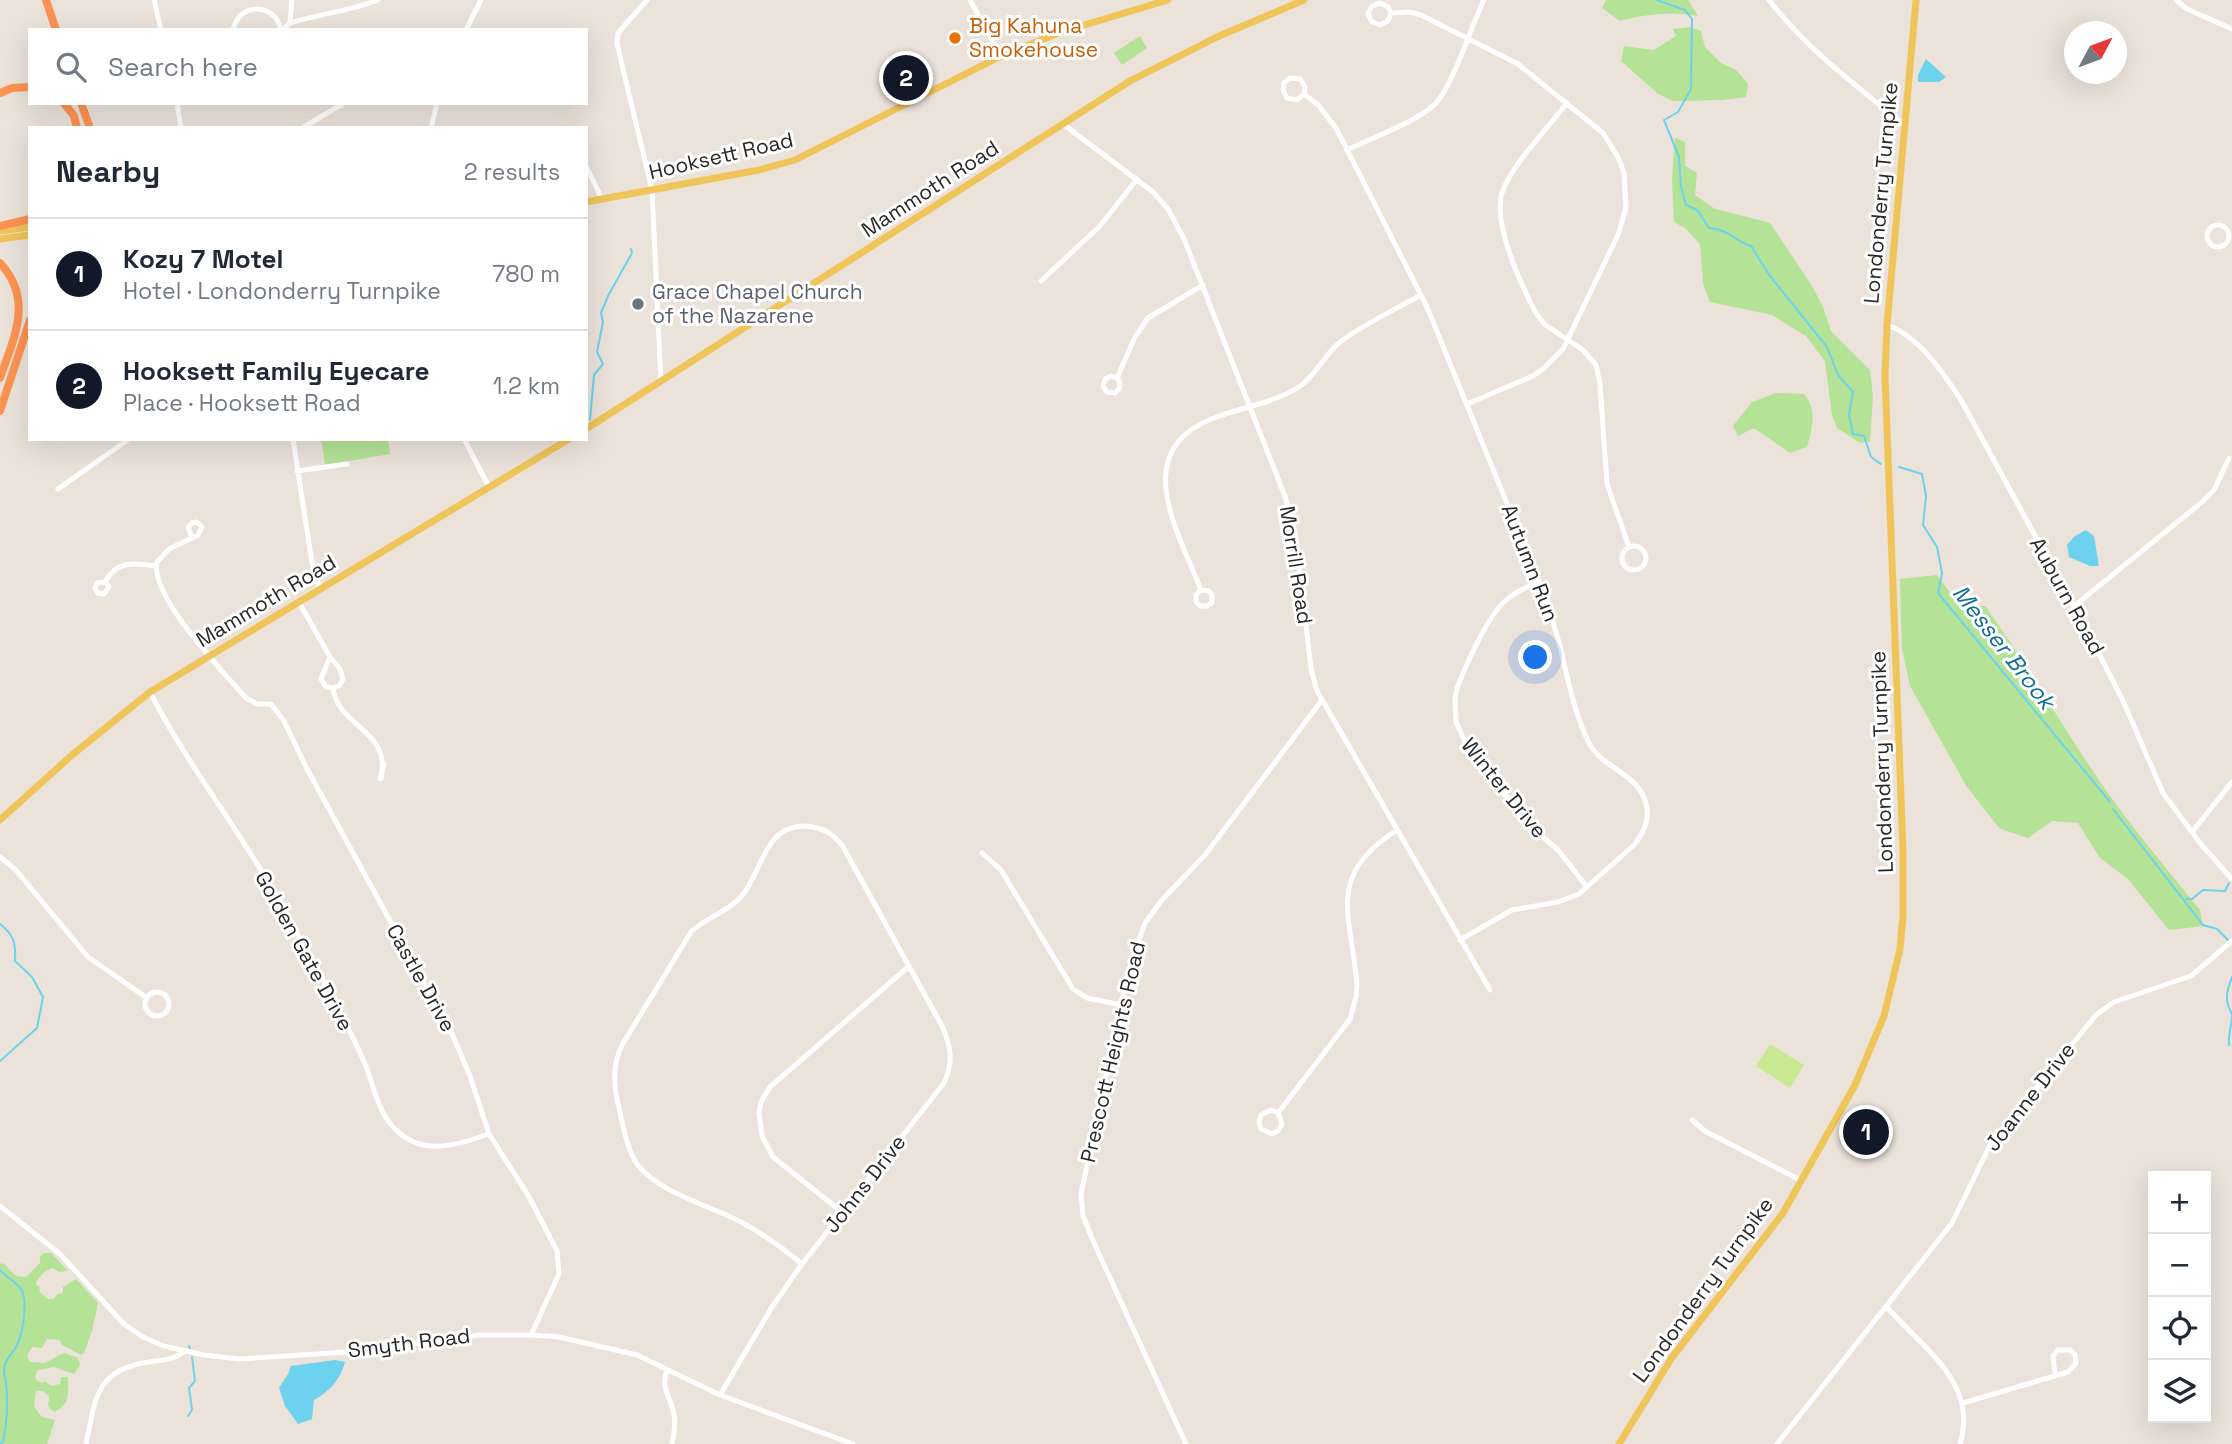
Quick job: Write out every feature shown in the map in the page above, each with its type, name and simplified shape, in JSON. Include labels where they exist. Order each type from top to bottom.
[{"type":"highway","points":[[46,0],[55,28]]},
{"type":"highway","points":[[0,93],[12,88],[28,87]]},
{"type":"highway","points":[[66,105],[74,116],[76,126]]},
{"type":"highway","points":[[82,105],[89,126]]},
{"type":"highway","points":[[0,229],[28,220]]},
{"type":"highway","points":[[0,263],[12,279],[19,305],[17,324],[0,378]]},
{"type":"highway","points":[[0,411],[28,326]]},
{"type":"main road","name":"Hooksett Road","points":[[588,202],[759,170],[795,160],[1001,56],[1061,32],[1168,0]]},
{"type":"main road","name":"Mammoth Road","points":[[588,428],[1160,64],[1304,0]]},
{"type":"main road","name":"Londonderry Turnpike","points":[[1619,1444],[1671,1359],[1783,1213],[1851,1092],[1878,1032],[1892,987],[1902,931],[1903,851],[1885,386],[1887,325],[1916,0]]},
{"type":"main road","points":[[0,229],[28,227]]},
{"type":"main road","points":[[0,239],[28,235]]},
{"type":"main road","name":"Mammoth Road","points":[[0,820],[79,748],[150,692],[566,441]]},
{"type":"street","points":[[154,0],[161,28]]},
{"type":"street","points":[[290,23],[292,0]]},
{"type":"street","points":[[284,28],[290,23],[316,15],[350,9],[378,0]]},
{"type":"street","points":[[467,28],[481,0]]},
{"type":"street","points":[[647,0],[625,24],[616,39],[652,190],[662,382]]},
{"type":"street","points":[[970,0],[1001,56]]},
{"type":"street","points":[[1347,150],[1411,120],[1435,104],[1447,85],[1484,0]]},
{"type":"street","points":[[1769,0],[1817,54],[1898,120],[1906,123]]},
{"type":"street","points":[[2176,0],[2187,9],[2232,29]]},
{"type":"street","points":[[1378,3],[1387,5],[1391,13],[1388,21],[1380,25],[1374,23],[1369,16],[1371,7],[1378,3]]},
{"type":"street","points":[[234,28],[241,14],[255,8],[270,12],[280,28]]},
{"type":"street","points":[[1391,13],[1409,12],[1421,15],[1518,64],[1591,121],[1610,142],[1621,165],[1627,190],[1624,219],[1618,235],[1567,340],[1555,358],[1533,376],[1467,404]]},
{"type":"street","name":"Autumn Run","points":[[1290,78],[1300,79],[1305,87],[1304,94],[1297,100],[1289,99],[1283,92],[1284,83],[1290,78]]},
{"type":"street","name":"Autumn Run","points":[[1304,94],[1329,119],[1421,295],[1539,582],[1578,715],[1591,747],[1636,783],[1646,803],[1646,826],[1641,836],[1587,887],[1569,899],[1512,910],[1460,940]]},
{"type":"street","points":[[1567,103],[1510,177],[1501,197],[1503,235],[1532,306],[1544,324],[1590,357],[1598,372],[1608,484],[1629,547]]},
{"type":"street","points":[[177,105],[181,126]]},
{"type":"street","points":[[305,126],[341,105]]},
{"type":"street","points":[[431,126],[437,105]]},
{"type":"street","name":"Morrill Road","points":[[1063,124],[1093,149],[1137,179],[1160,200],[1175,219],[1203,285],[1292,521],[1311,669],[1322,700],[1490,990]]},
{"type":"street","points":[[588,170],[602,199]]},
{"type":"street","points":[[1041,281],[1100,226],[1137,179]]},
{"type":"street","points":[[2217,224],[2230,227],[2227,243],[2220,247],[2210,243],[2207,233],[2210,227],[2217,224]]},
{"type":"street","points":[[1117,378],[1135,337],[1148,318],[1203,285]]},
{"type":"street","points":[[1202,590],[1166,499],[1164,476],[1175,444],[1191,429],[1211,419],[1250,407],[1300,386],[1339,343],[1421,295]]},
{"type":"street","name":"Auburn Road","points":[[1887,325],[1911,339],[1937,367],[1961,400],[2124,703],[2163,793],[2232,879]]},
{"type":"street","points":[[58,489],[126,441]]},
{"type":"street","points":[[293,441],[312,563],[320,589]]},
{"type":"street","points":[[465,441],[489,487]]},
{"type":"street","points":[[2073,607],[2202,502],[2214,490],[2230,458]]},
{"type":"street","points":[[297,471],[347,464]]},
{"type":"street","points":[[105,582],[120,565],[156,566],[163,554],[192,538]]},
{"type":"street","points":[[1629,547],[1639,547],[1644,552],[1645,563],[1639,568],[1628,568],[1623,562],[1622,554],[1629,547]]},
{"type":"street","name":"Castle Drive","points":[[156,566],[159,580],[174,610],[210,655],[246,698],[257,705],[271,704],[284,720],[306,767],[452,1034],[470,1076],[489,1133],[545,1225],[559,1263],[555,1285],[531,1335]]},
{"type":"street","name":"Winter Drive","points":[[1539,582],[1513,594],[1490,621],[1457,688],[1454,699],[1455,722],[1475,757],[1533,829],[1564,856],[1587,887]]},
{"type":"street","points":[[299,602],[330,657],[340,669],[343,679],[340,685],[333,688],[326,687],[321,679],[330,657]]},
{"type":"street","points":[[333,688],[335,698],[344,711],[372,738],[384,764]]},
{"type":"street","name":"Golden Gate Drive","points":[[150,692],[278,899],[362,1055],[382,1109],[394,1129],[413,1142],[437,1147],[449,1147],[489,1133]]},
{"type":"street","name":"Prescott Heights Road","points":[[1186,1444],[1116,1296],[1080,1205],[1087,1160],[1135,950],[1150,914],[1203,858],[1322,700]]},
{"type":"street","points":[[2192,832],[2232,782]]},
{"type":"street","name":"Johns Drive","points":[[720,1395],[771,1310],[803,1264],[944,1083],[951,1067],[949,1043],[942,1027],[842,845],[825,830],[808,826],[786,830],[772,840],[743,896],[691,932],[617,1055],[614,1084],[622,1125],[632,1156],[646,1174],[670,1189],[743,1223],[803,1264]]},
{"type":"street","points":[[1278,1113],[1350,1019],[1357,985],[1348,911],[1348,888],[1362,858],[1397,830]]},
{"type":"street","points":[[982,853],[1001,870],[1069,985],[1087,998],[1121,1005]]},
{"type":"street","points":[[0,857],[15,870],[88,957],[147,998]]},
{"type":"street","name":"Joanne Drive","points":[[1777,1444],[1952,1223],[1990,1145],[2095,1015],[2114,1002],[2190,976],[2232,941]]},
{"type":"street","points":[[843,1213],[773,1157],[762,1136],[761,1102],[778,1078],[908,967]]},
{"type":"street","points":[[156,992],[163,993],[168,999],[167,1010],[157,1016],[149,1013],[145,1006],[147,998],[156,992]]},
{"type":"street","points":[[1267,1110],[1278,1113],[1282,1120],[1279,1130],[1272,1134],[1261,1129],[1261,1115],[1267,1110]]},
{"type":"street","points":[[1692,1120],[1705,1131],[1802,1181]]},
{"type":"street","name":"Smyth Road","points":[[0,1206],[60,1254],[124,1324],[153,1342],[185,1351],[221,1358],[250,1358],[346,1352],[456,1337],[531,1335],[576,1340],[637,1355],[720,1395],[853,1444]]},
{"type":"street","points":[[1886,1306],[1949,1375],[1963,1403],[1965,1420],[1959,1444]]},
{"type":"street","points":[[1963,1403],[2068,1372],[2074,1367],[2075,1355],[2070,1350],[2058,1350],[2053,1356],[2056,1375]]},
{"type":"street","points":[[86,1444],[92,1407],[103,1384],[127,1368],[176,1357],[185,1351]]},
{"type":"street","points":[[667,1370],[663,1380],[674,1412],[672,1444]]},
{"type":"green space","points":[[1606,0],[1688,0],[1698,16],[1659,14],[1620,21],[1602,8]]},
{"type":"green space","points":[[1691,27],[1701,31],[1705,47],[1721,63],[1736,70],[1748,84],[1746,97],[1672,101],[1657,93],[1621,61],[1624,46],[1654,50],[1676,36],[1673,29]]},
{"type":"green space","points":[[1140,36],[1147,48],[1122,65],[1114,53]]},
{"type":"green space","points":[[1675,138],[1685,142],[1685,166],[1697,173],[1695,195],[1715,209],[1770,223],[1812,286],[1831,331],[1870,370],[1873,397],[1870,441],[1860,443],[1837,428],[1832,415],[1825,361],[1806,336],[1772,315],[1710,302],[1703,283],[1700,244],[1685,228],[1674,222],[1672,179]]},
{"type":"green space","points":[[1776,393],[1804,394],[1808,400],[1813,419],[1807,447],[1790,453],[1754,428],[1738,436],[1733,426],[1752,402]]},
{"type":"green space","points":[[321,441],[388,441],[390,454],[325,465]]},
{"type":"green space","points":[[1937,575],[1958,603],[1985,606],[2103,786],[2200,910],[2203,926],[2169,930],[2128,879],[2100,858],[2078,823],[2052,821],[2028,838],[2000,829],[1967,787],[1910,686],[1902,649],[1900,579]]},
{"type":"green space","points":[[1770,1044],[1804,1065],[1790,1088],[1756,1066]]},
{"type":"green space","points":[[44,1253],[51,1253],[68,1271],[59,1272],[53,1268],[44,1272],[36,1282],[40,1292],[48,1299],[54,1299],[57,1294],[63,1293],[63,1287],[76,1279],[98,1303],[92,1331],[81,1355],[62,1345],[60,1340],[47,1339],[42,1348],[32,1347],[27,1356],[30,1362],[45,1363],[64,1353],[78,1358],[80,1365],[74,1374],[54,1367],[38,1370],[35,1376],[36,1380],[42,1383],[45,1381],[51,1386],[60,1384],[61,1377],[68,1377],[66,1402],[54,1412],[48,1406],[49,1396],[43,1391],[36,1391],[34,1407],[42,1417],[55,1420],[47,1444],[0,1444],[0,1264],[3,1263],[16,1276],[26,1277],[40,1263],[40,1257]]},
{"type":"water","points":[[1926,59],[1946,77],[1939,82],[1918,82],[1918,75]]},
{"type":"water","points":[[2086,530],[2094,536],[2099,566],[2090,566],[2069,557],[2067,545],[2075,536]]},
{"type":"water","points":[[335,1360],[345,1362],[337,1380],[330,1389],[314,1400],[312,1419],[298,1424],[285,1406],[279,1388],[291,1366]]},
{"type":"waterway","name":"Messer Brook","points":[[1657,0],[1685,10],[1692,19],[1691,89],[1678,112],[1664,120],[1679,157],[1681,187],[1686,205],[1697,210],[1709,228],[1722,231],[1751,246],[1770,276],[1827,347],[1838,375],[1853,392],[1849,415],[1853,434],[1864,436],[1871,457],[1881,464]]},
{"type":"waterway","points":[[590,420],[594,375],[603,364],[597,352],[603,322],[601,313],[632,253],[631,249]]},
{"type":"waterway","name":"Messer Brook","points":[[1899,467],[1922,474],[1926,496],[1923,525],[1937,547],[1942,573],[1938,593],[2110,802]]},
{"type":"waterway","name":"Messer Brook","points":[[2113,809],[2203,925],[2217,929],[2228,940]]},
{"type":"waterway","points":[[2186,899],[2192,899],[2203,890],[2225,891],[2229,883]]},
{"type":"waterway","points":[[0,924],[13,940],[15,961],[32,977],[43,997],[37,1028],[0,1061]]},
{"type":"waterway","points":[[2229,1045],[2232,1016],[2227,997],[2232,977]]},
{"type":"waterway","points":[[0,1270],[21,1289],[25,1305],[16,1347],[4,1367],[7,1412],[3,1442],[0,1444]]},
{"type":"waterway","points":[[188,1416],[192,1410],[189,1388],[195,1381],[192,1357]]},
{"type":"place","name":"Big Kahuna Smokehouse","points":[[955,38]]},
{"type":"place","name":"Hooksett Family Eyecare","points":[[906,78]]},
{"type":"place","name":"Grace Chapel Church of the Nazarene","points":[[638,304]]},
{"type":"place","name":"Kozy 7 Motel","points":[[1866,1132]]}]
